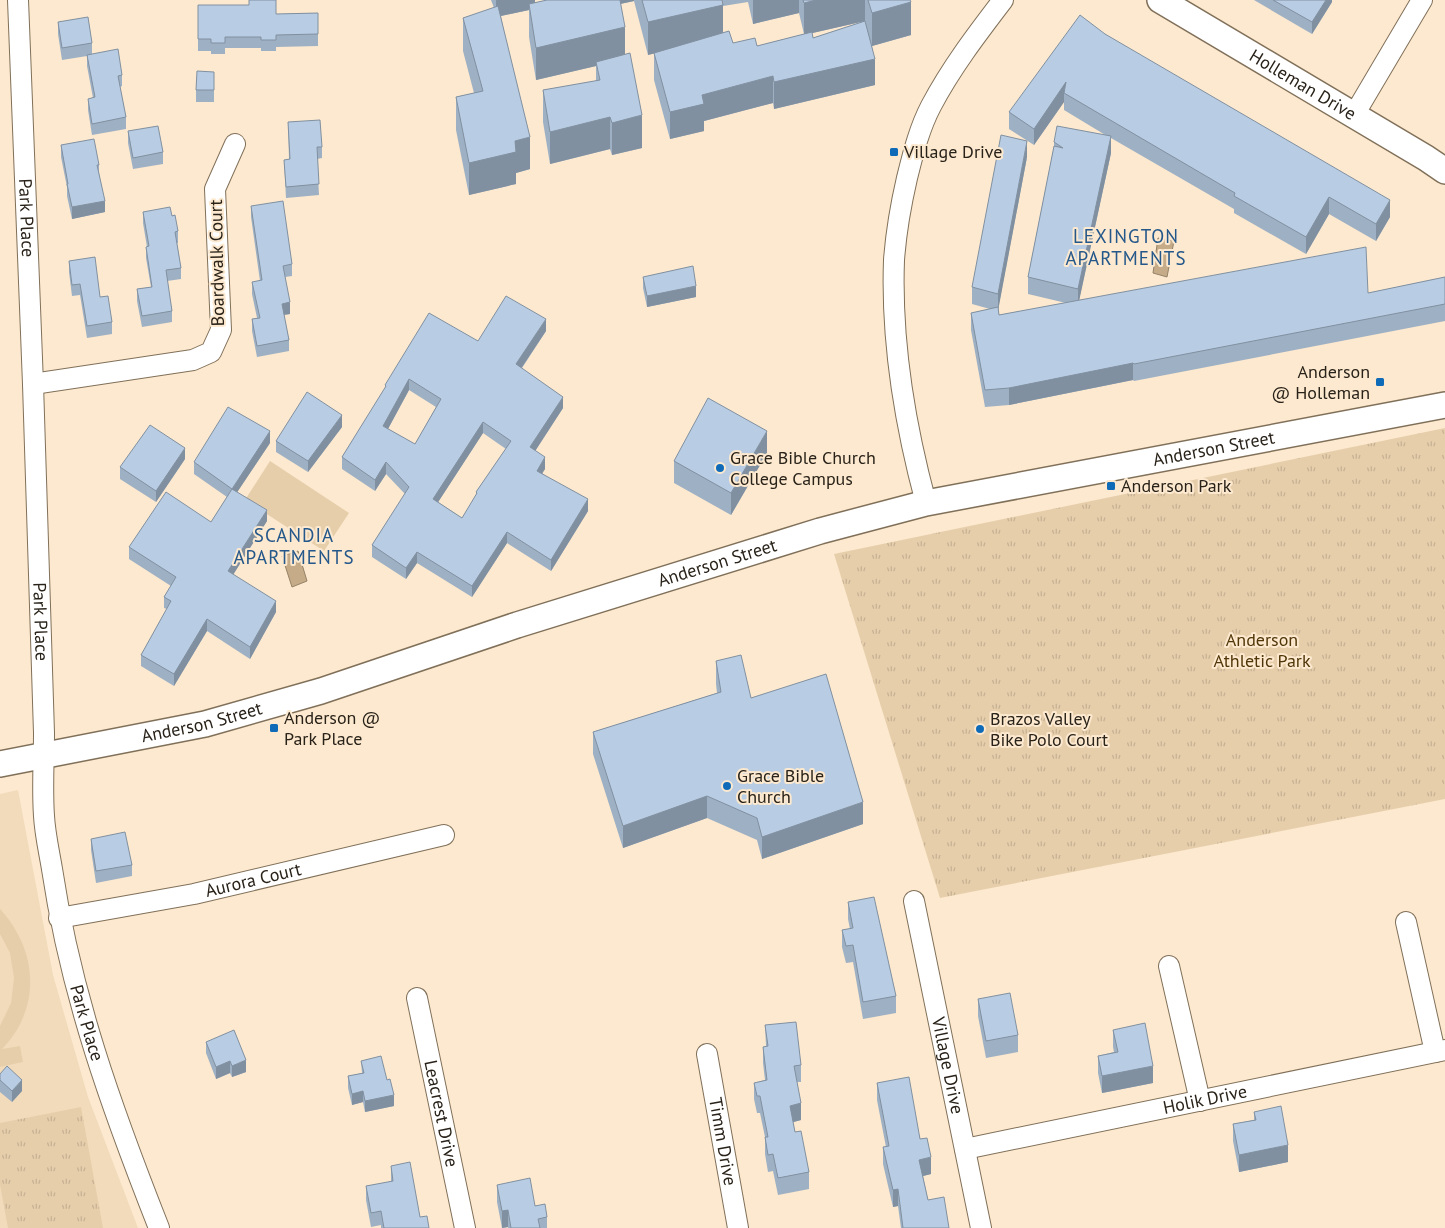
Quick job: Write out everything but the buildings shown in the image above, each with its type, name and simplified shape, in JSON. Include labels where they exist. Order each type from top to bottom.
[{"type":"street","name":"Park Place","points":[[18,0],[44,756],[42,790],[44,818],[59,918],[77,992],[122,1136],[159,1228]]},
{"type":"street","points":[[926,503],[906,410],[896,340],[894,260],[903,198],[915,146],[931,107],[970,44],[1003,0]]},
{"type":"street","name":"Holleman Drive","points":[[1160,0],[1354,115],[1445,172]]},
{"type":"street","points":[[1354,115],[1422,0]]},
{"type":"street","name":"Boardwalk Court","points":[[32,384],[193,360],[210,352],[221,330],[215,189],[235,144]]},
{"type":"street","name":"Anderson Street","points":[[0,764],[205,724],[321,691],[517,625],[820,530],[926,503],[1445,405]]},
{"type":"street","name":"Aurora Court","points":[[59,918],[194,894],[444,835]]},
{"type":"street","name":"Village Drive","points":[[914,901],[981,1228]]},
{"type":"street","points":[[1406,922],[1440,1051]]},
{"type":"street","points":[[1169,966],[1200,1101]]},
{"type":"street","name":"Leacrest Drive","points":[[417,998],[465,1228]]},
{"type":"street","name":"Holik Drive","points":[[965,1150],[1440,1051]]},
{"type":"street","name":"Timm Drive","points":[[707,1054],[738,1228]]},
{"type":"shaded area","points":[[1158,238],[1174,241],[1167,277],[1153,273]]},
{"type":"shaded area","points":[[298,551],[307,581],[292,587],[282,556]]},
{"type":"shaded area","points":[[18,790],[53,975],[88,1097],[138,1228],[0,1228],[0,794]]},
{"type":"green space","name":"Anderson Athletic Park","points":[[1445,428],[1445,799],[940,898],[834,554]]},
{"type":"green space","points":[[270,461],[349,513],[324,551],[245,500]]},
{"type":"green space","points":[[0,909],[13,925],[22,942],[28,961],[30,979],[29,997],[24,1016],[15,1033],[2,1049],[20,1046],[23,1062],[0,1067],[0,1026],[11,1003],[14,978],[10,953],[0,934]]},
{"type":"green space","points":[[81,1107],[103,1228],[8,1228],[0,1185],[0,1123]]},
{"type":"place","name":"Village Drive","points":[[894,152]]},
{"type":"place","name":"Anderson @ Holleman","points":[[1380,382]]},
{"type":"place","name":"Grace Bible Church College Campus","points":[[720,468]]},
{"type":"place","name":"Anderson Park","points":[[1111,486]]},
{"type":"place","name":"Anderson @ Park Place","points":[[274,728]]},
{"type":"place","name":"Brazos Valley Bike Polo Court","points":[[980,729]]},
{"type":"place","name":"Grace Bible Church","points":[[727,786]]},
{"type":"district","name":"LEXINGTON APARTMENTS","points":[[1126,247]]},
{"type":"district","name":"SCANDIA APARTMENTS","points":[[294,546]]}]
